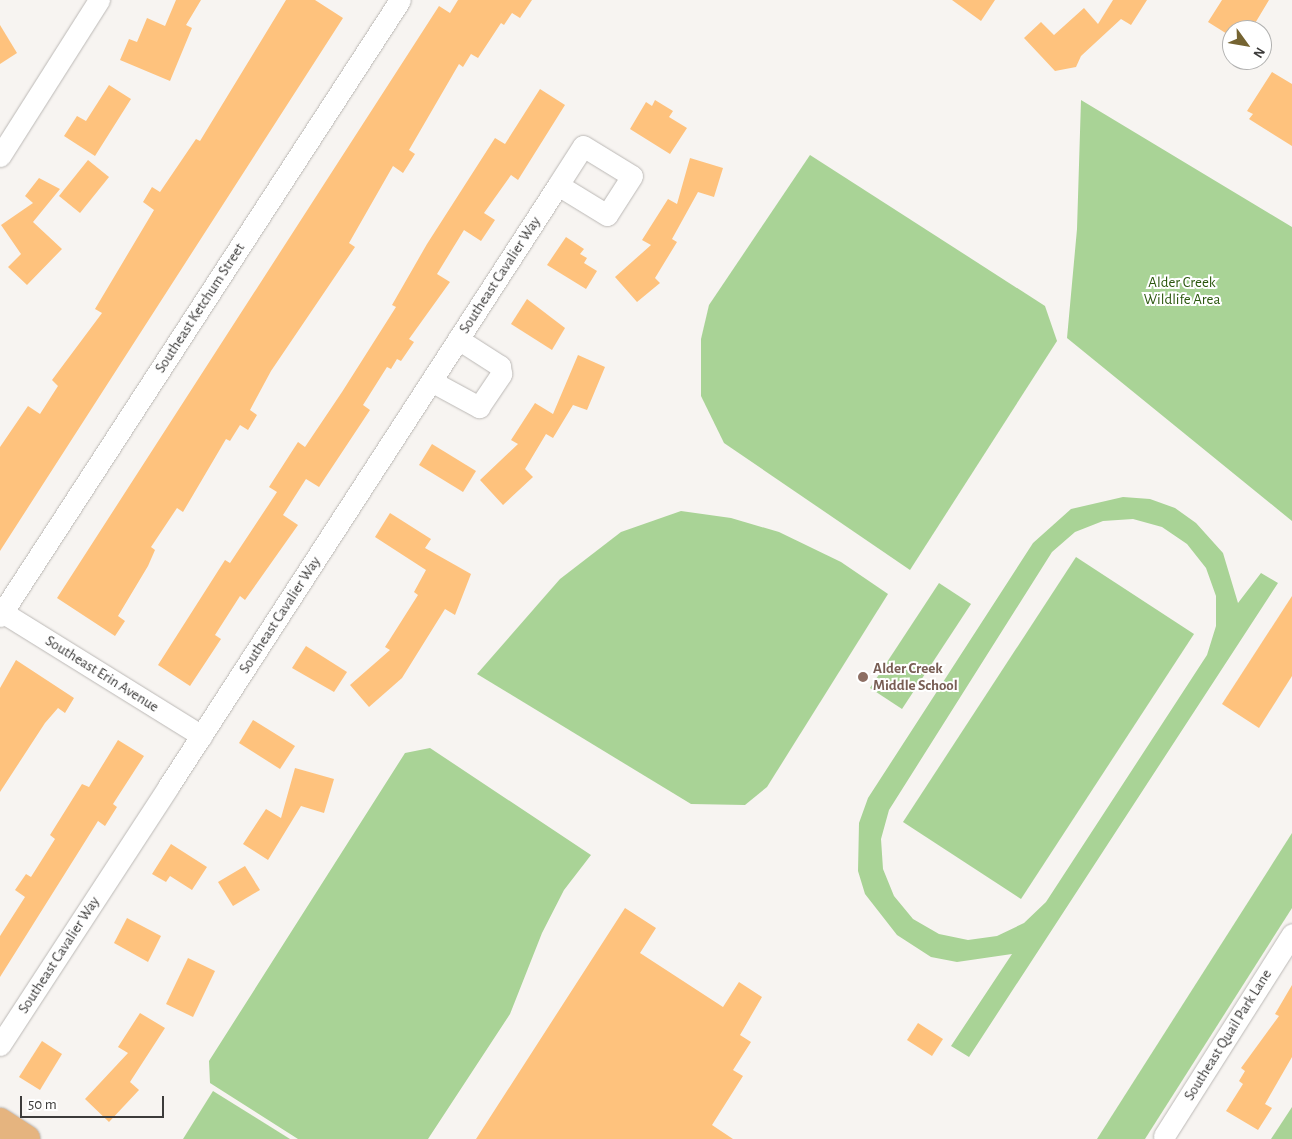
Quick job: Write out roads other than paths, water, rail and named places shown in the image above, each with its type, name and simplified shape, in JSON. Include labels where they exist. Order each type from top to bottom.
[{"type":"main road","points":[[0,1122],[26,1139]]},
{"type":"street","points":[[0,156],[100,0]]},
{"type":"street","name":"Southeast Ketchum Street","points":[[1,614],[400,0]]},
{"type":"street","name":"Southeast Cavalier Way","points":[[0,1045],[558,185]]},
{"type":"street","points":[[431,381],[479,407],[501,374],[500,366],[458,339]]},
{"type":"street","name":"Southeast Erin Avenue","points":[[1,614],[202,736]]},
{"type":"street","name":"Southeast Quail Park Lane","points":[[1164,1136],[1292,934]]},
{"type":"place","name":"Alder Creek Middle School","points":[[863,677]]},
{"type":"park label","name":"Alder Creek Wildlife Area","points":[[1182,290]]}]
